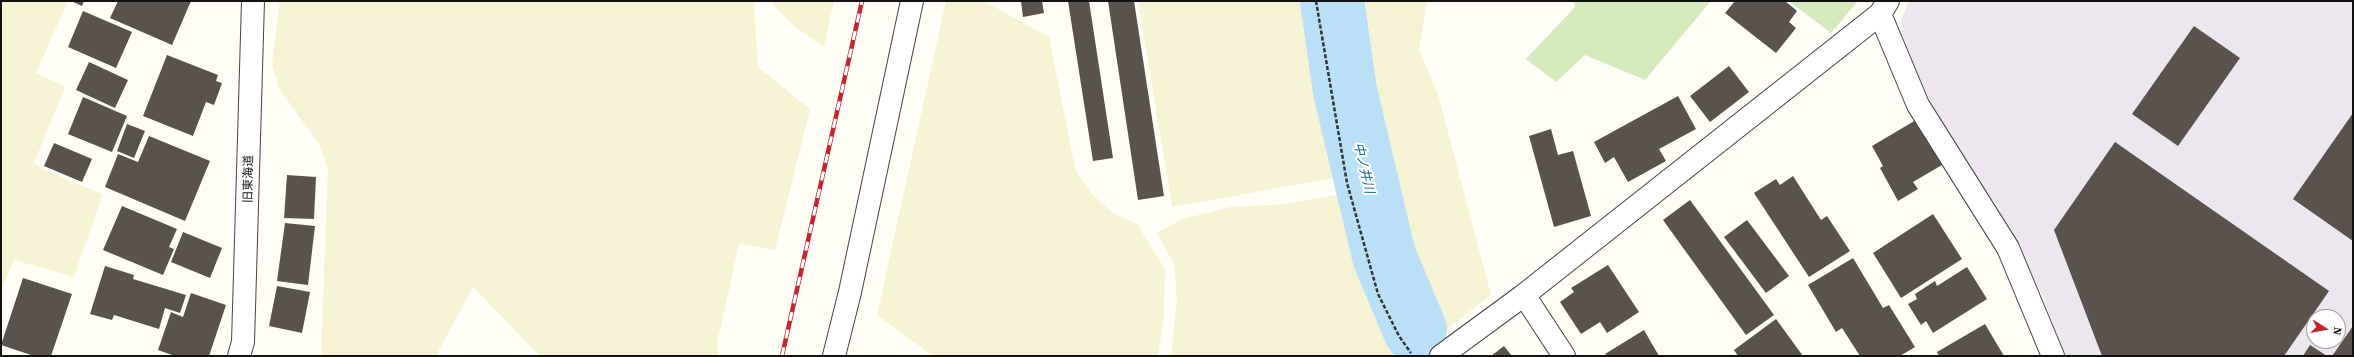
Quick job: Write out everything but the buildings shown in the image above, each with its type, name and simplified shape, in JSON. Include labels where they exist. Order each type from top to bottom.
[{"type":"street","name":"旧東海道","points":[[239,356],[242,342],[247,234],[253,1]]},
{"type":"street","points":[[834,356],[850,292],[912,1]]},
{"type":"street","points":[[1441,356],[1524,295],[1884,7],[1918,105],[2008,248],[2053,356]]},
{"type":"street","points":[[1524,295],[1564,356]]},
{"type":"path","points":[[1316,1],[1349,191],[1378,294],[1399,336],[1413,356]]},
{"type":"shaded area","points":[[1,1],[62,1],[67,3],[36,73],[65,87],[34,163],[50,173],[103,194],[74,277],[14,260],[1,290]]},
{"type":"shaded area","points":[[280,1],[754,1],[758,67],[810,109],[775,250],[739,243],[717,344],[719,356],[540,356],[473,287],[436,356],[321,356],[328,170],[320,145],[279,89],[272,64]]},
{"type":"shaded area","points":[[770,1],[834,1],[824,47],[794,26]]},
{"type":"shaded area","points":[[946,1],[984,1],[1049,37],[1075,169],[1091,193],[1113,213],[1137,224],[1165,269],[1164,316],[1158,356],[933,356],[877,315]]},
{"type":"shaded area","points":[[1138,1],[1304,1],[1334,178],[1172,207]]},
{"type":"shaded area","points":[[1342,1],[1427,1],[1419,50],[1438,94],[1491,295],[1430,342],[1394,259],[1374,186],[1354,89]]},
{"type":"shaded area","points":[[1909,1],[2353,1],[2353,356],[2065,356],[2045,302],[2012,234],[1993,200],[1981,184],[1925,93],[1904,48],[1901,20]]},
{"type":"shaded area","points":[[1340,194],[1374,310],[1399,356],[1171,356],[1177,300],[1174,264],[1157,233],[1183,219],[1230,207],[1286,204]]},
{"type":"green space","points":[[1574,1],[1711,1],[1645,80],[1585,55],[1556,82],[1526,59],[1575,7]]},
{"type":"green space","points":[[1789,1],[1858,1],[1831,33]]},
{"type":"waterway","name":"中ノ井川","points":[[1332,1],[1345,91],[1384,256],[1415,330]]},
{"type":"railway","points":[[782,356],[862,1]]}]
